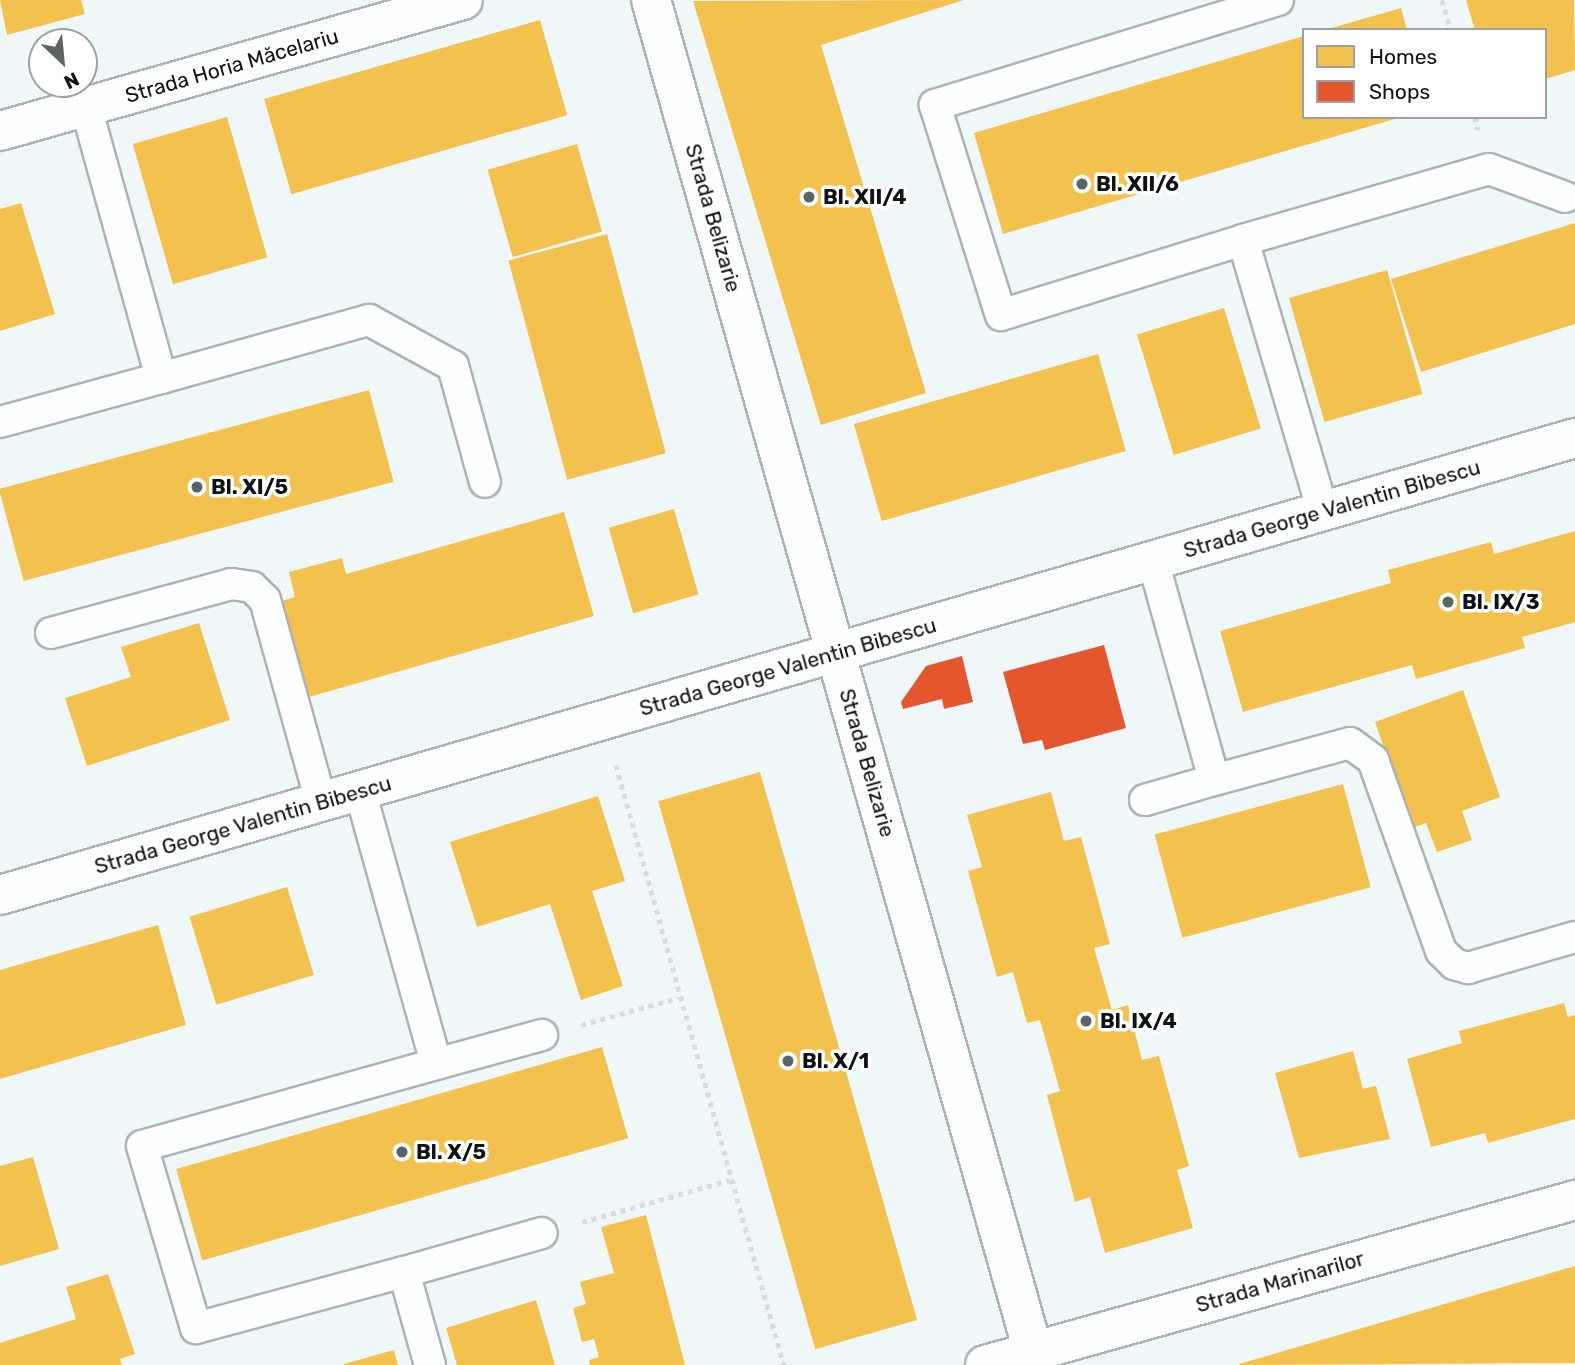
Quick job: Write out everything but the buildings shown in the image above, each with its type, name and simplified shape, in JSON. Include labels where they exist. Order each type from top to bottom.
[{"type":"street","name":"Strada Horia Măcelariu","points":[[0,131],[463,0]]},
{"type":"street","name":"Strada Belizarie","points":[[651,0],[1035,1358]]},
{"type":"street","name":"Strada George Valentin Bibescu","points":[[0,895],[1575,438]]},
{"type":"street","name":"Strada Marinarilor","points":[[985,1365],[1035,1358],[1575,1200]]},
{"type":"lane","points":[[1278,0],[1193,11],[935,105],[1001,315],[1243,240],[1489,169],[1565,197]]},
{"type":"lane","points":[[86,107],[160,378]]},
{"type":"lane","points":[[1243,240],[1323,511]]},
{"type":"lane","points":[[0,422],[369,320],[453,366],[485,482]]},
{"type":"lane","points":[[1153,561],[1214,780]]},
{"type":"lane","points":[[51,634],[231,584],[252,587],[265,600],[321,802]]},
{"type":"lane","points":[[1145,800],[1350,743],[1373,760],[1441,951],[1454,964],[1468,968],[1575,937]]},
{"type":"lane","points":[[360,791],[436,1064]]},
{"type":"lane","points":[[542,1035],[142,1146],[196,1328],[542,1233]]},
{"type":"lane","points":[[404,1272],[430,1365]]},
{"type":"path","points":[[1442,0],[1450,28]]},
{"type":"path","points":[[604,720],[678,998],[784,1365]]},
{"type":"path","points":[[542,1035],[678,998]]},
{"type":"path","points":[[542,1233],[729,1180]]},
{"type":"place","name":"Bl. XII/6","points":[[1082,184]]},
{"type":"place","name":"Bl. XII/4","points":[[809,197]]},
{"type":"place","name":"Bl. XI/5","points":[[197,487]]},
{"type":"place","name":"Bl. IX/3","points":[[1448,602]]},
{"type":"place","name":"Bl. IX/4","points":[[1086,1021]]},
{"type":"place","name":"Bl. X/1","points":[[788,1061]]},
{"type":"place","name":"Bl. X/5","points":[[402,1152]]}]
